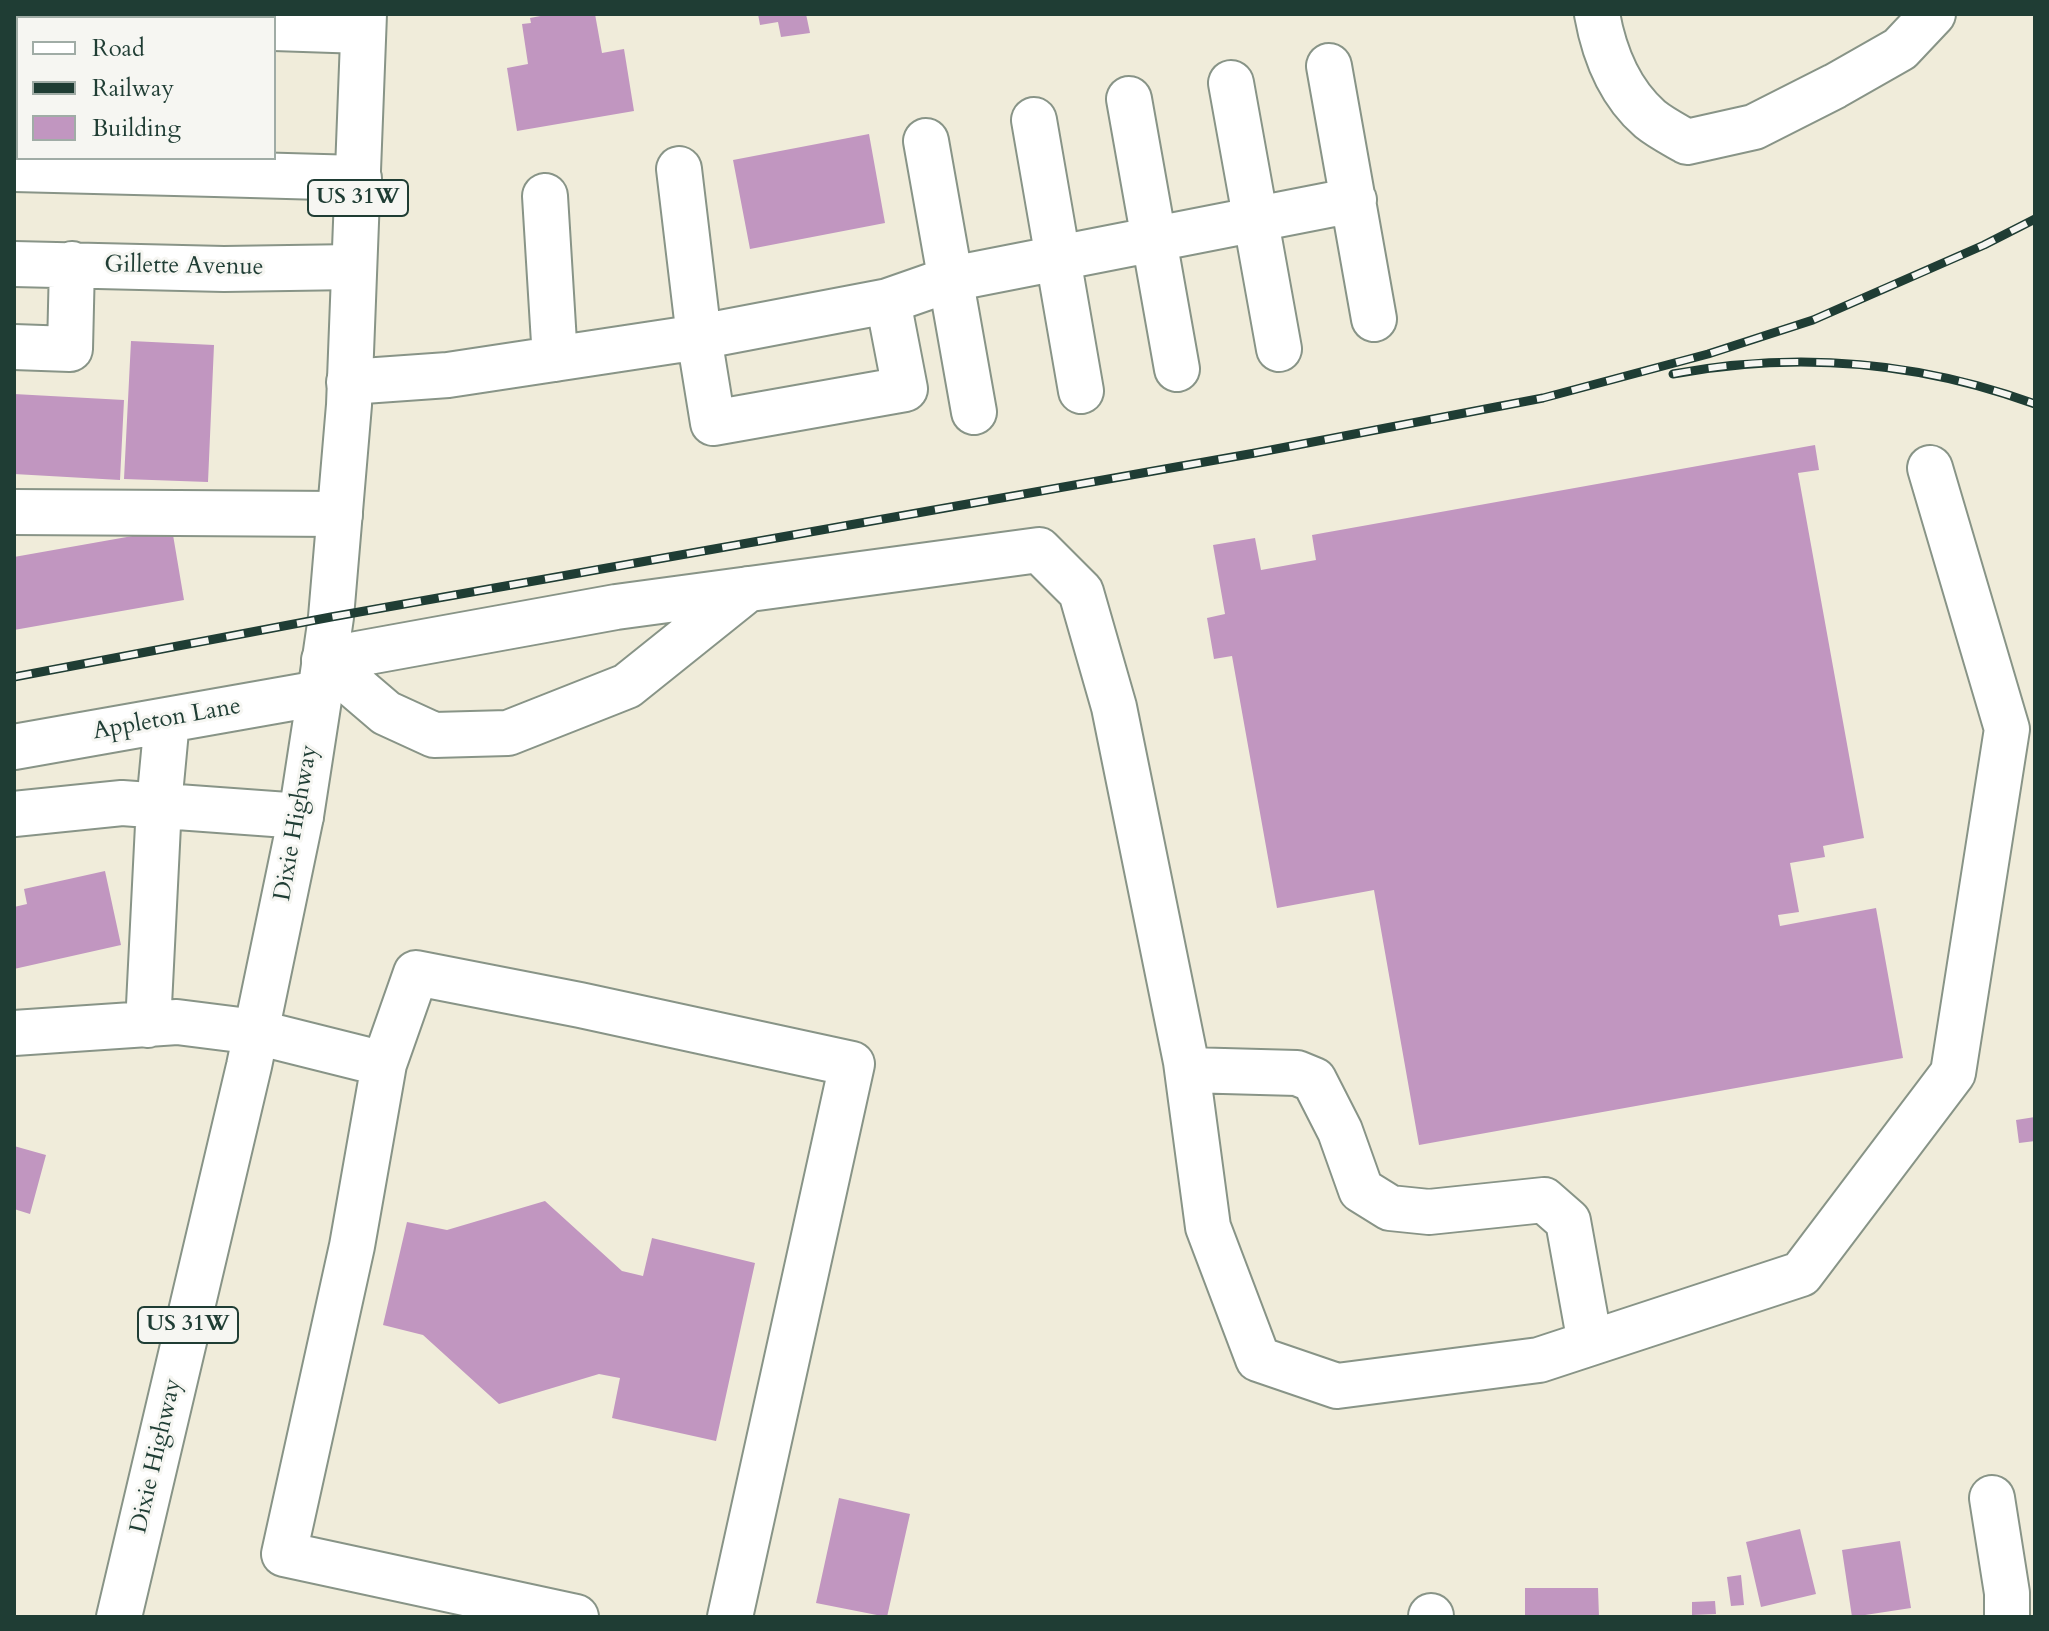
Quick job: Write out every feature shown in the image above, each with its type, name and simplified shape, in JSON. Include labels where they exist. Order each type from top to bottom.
[{"type":"main road","points":[[50,14],[78,16]]},
{"type":"main road","points":[[1597,14],[1601,37],[1618,81],[1650,119],[1687,142],[1754,127],[1835,86],[1900,49],[1933,14]]},
{"type":"main road","points":[[276,28],[364,22]]},
{"type":"main road","name":"Dixie Highway","points":[[119,1617],[256,1032],[301,816],[322,677],[340,514],[359,178],[364,22]]},
{"type":"main road","points":[[1329,66],[1374,319]]},
{"type":"main road","points":[[1231,83],[1279,349]]},
{"type":"main road","points":[[1129,99],[1177,369]]},
{"type":"main road","points":[[1034,120],[1081,391]]},
{"type":"main road","points":[[926,141],[974,412]]},
{"type":"main road","points":[[14,169],[215,166],[359,178]]},
{"type":"main road","points":[[679,169],[699,337],[713,423],[905,389],[888,301]]},
{"type":"main road","points":[[545,196],[555,359]]},
{"type":"main road","points":[[349,382],[448,375],[699,337],[888,301],[951,279],[1354,200]]},
{"type":"main road","name":"Gillette Avenue","points":[[14,264],[224,269],[354,267]]},
{"type":"main road","points":[[14,347],[70,349],[72,264]]},
{"type":"main road","points":[[1590,1343],[1568,1221],[1544,1200],[1429,1212],[1390,1208],[1361,1190],[1340,1131],[1314,1080],[1297,1073],[1187,1070],[1208,1227],[1258,1359],[1337,1386],[1539,1360],[1801,1274],[1953,1073],[2007,729],[1930,468]]},
{"type":"main road","points":[[14,512],[340,514]]},
{"type":"main road","name":"Appleton Lane","points":[[14,747],[167,720],[322,677],[616,607],[1039,550],[1081,592],[1114,707],[1187,1070]]},
{"type":"main road","points":[[322,677],[386,713],[434,735],[508,733],[627,686],[748,589]]},
{"type":"main road","points":[[148,1025],[159,805],[167,720]]},
{"type":"main road","points":[[14,814],[122,803],[301,816]]},
{"type":"main road","points":[[576,1617],[284,1554],[352,1246],[384,1064],[416,973],[852,1064],[730,1617]]},
{"type":"main road","points":[[14,1033],[177,1022],[256,1032],[384,1064]]},
{"type":"main road","points":[[1992,1498],[2007,1593],[2007,1617]]},
{"type":"building","points":[[551,14],[595,14],[602,53],[624,49],[634,111],[517,131],[507,68],[528,64],[522,24],[531,23],[530,18]]},
{"type":"building","points":[[758,14],[806,14],[810,33],[781,37],[778,22],[760,25]]},
{"type":"building","points":[[14,34],[16,34],[16,128]]},
{"type":"building","points":[[869,134],[885,223],[750,249],[733,160]]},
{"type":"building","points":[[131,341],[214,345],[208,482],[124,479]]},
{"type":"building","points":[[14,394],[124,400],[120,480],[14,474]]},
{"type":"building","points":[[1815,445],[1819,470],[1798,473],[1864,838],[1823,846],[1825,857],[1790,863],[1799,912],[1778,915],[1780,926],[1876,908],[1903,1058],[1419,1145],[1374,890],[1277,908],[1232,656],[1214,659],[1207,618],[1225,614],[1213,545],[1255,538],[1261,570],[1316,560],[1312,535]]},
{"type":"building","points":[[172,529],[184,600],[14,630],[14,557]]},
{"type":"building","points":[[105,871],[121,945],[14,969],[14,907],[27,904],[24,889]]},
{"type":"building","points":[[2035,1117],[2035,1141],[2019,1143],[2016,1120]]},
{"type":"building","points":[[14,1146],[46,1155],[30,1214],[14,1209]]},
{"type":"building","points":[[545,1201],[622,1271],[643,1276],[652,1238],[755,1263],[716,1441],[612,1418],[620,1378],[599,1374],[499,1404],[423,1335],[383,1325],[407,1222],[447,1230]]},
{"type":"building","points":[[839,1498],[910,1514],[887,1617],[816,1603]]},
{"type":"building","points":[[1800,1529],[1816,1594],[1761,1607],[1746,1542]]},
{"type":"building","points":[[1900,1541],[1911,1608],[1852,1617],[1842,1550]]},
{"type":"building","points":[[1741,1575],[1744,1605],[1731,1606],[1727,1577]]},
{"type":"building","points":[[1525,1588],[1598,1588],[1599,1617],[1525,1617]]},
{"type":"building","points":[[1715,1601],[1716,1614],[1692,1615],[1692,1602]]},
{"type":"railway","points":[[14,677],[331,617],[1255,453],[1543,398],[1708,354],[1813,320],[1984,245],[2035,219]]},
{"type":"railway","points":[[1673,374],[1765,363],[1856,364],[1946,378],[2035,404]]}]
